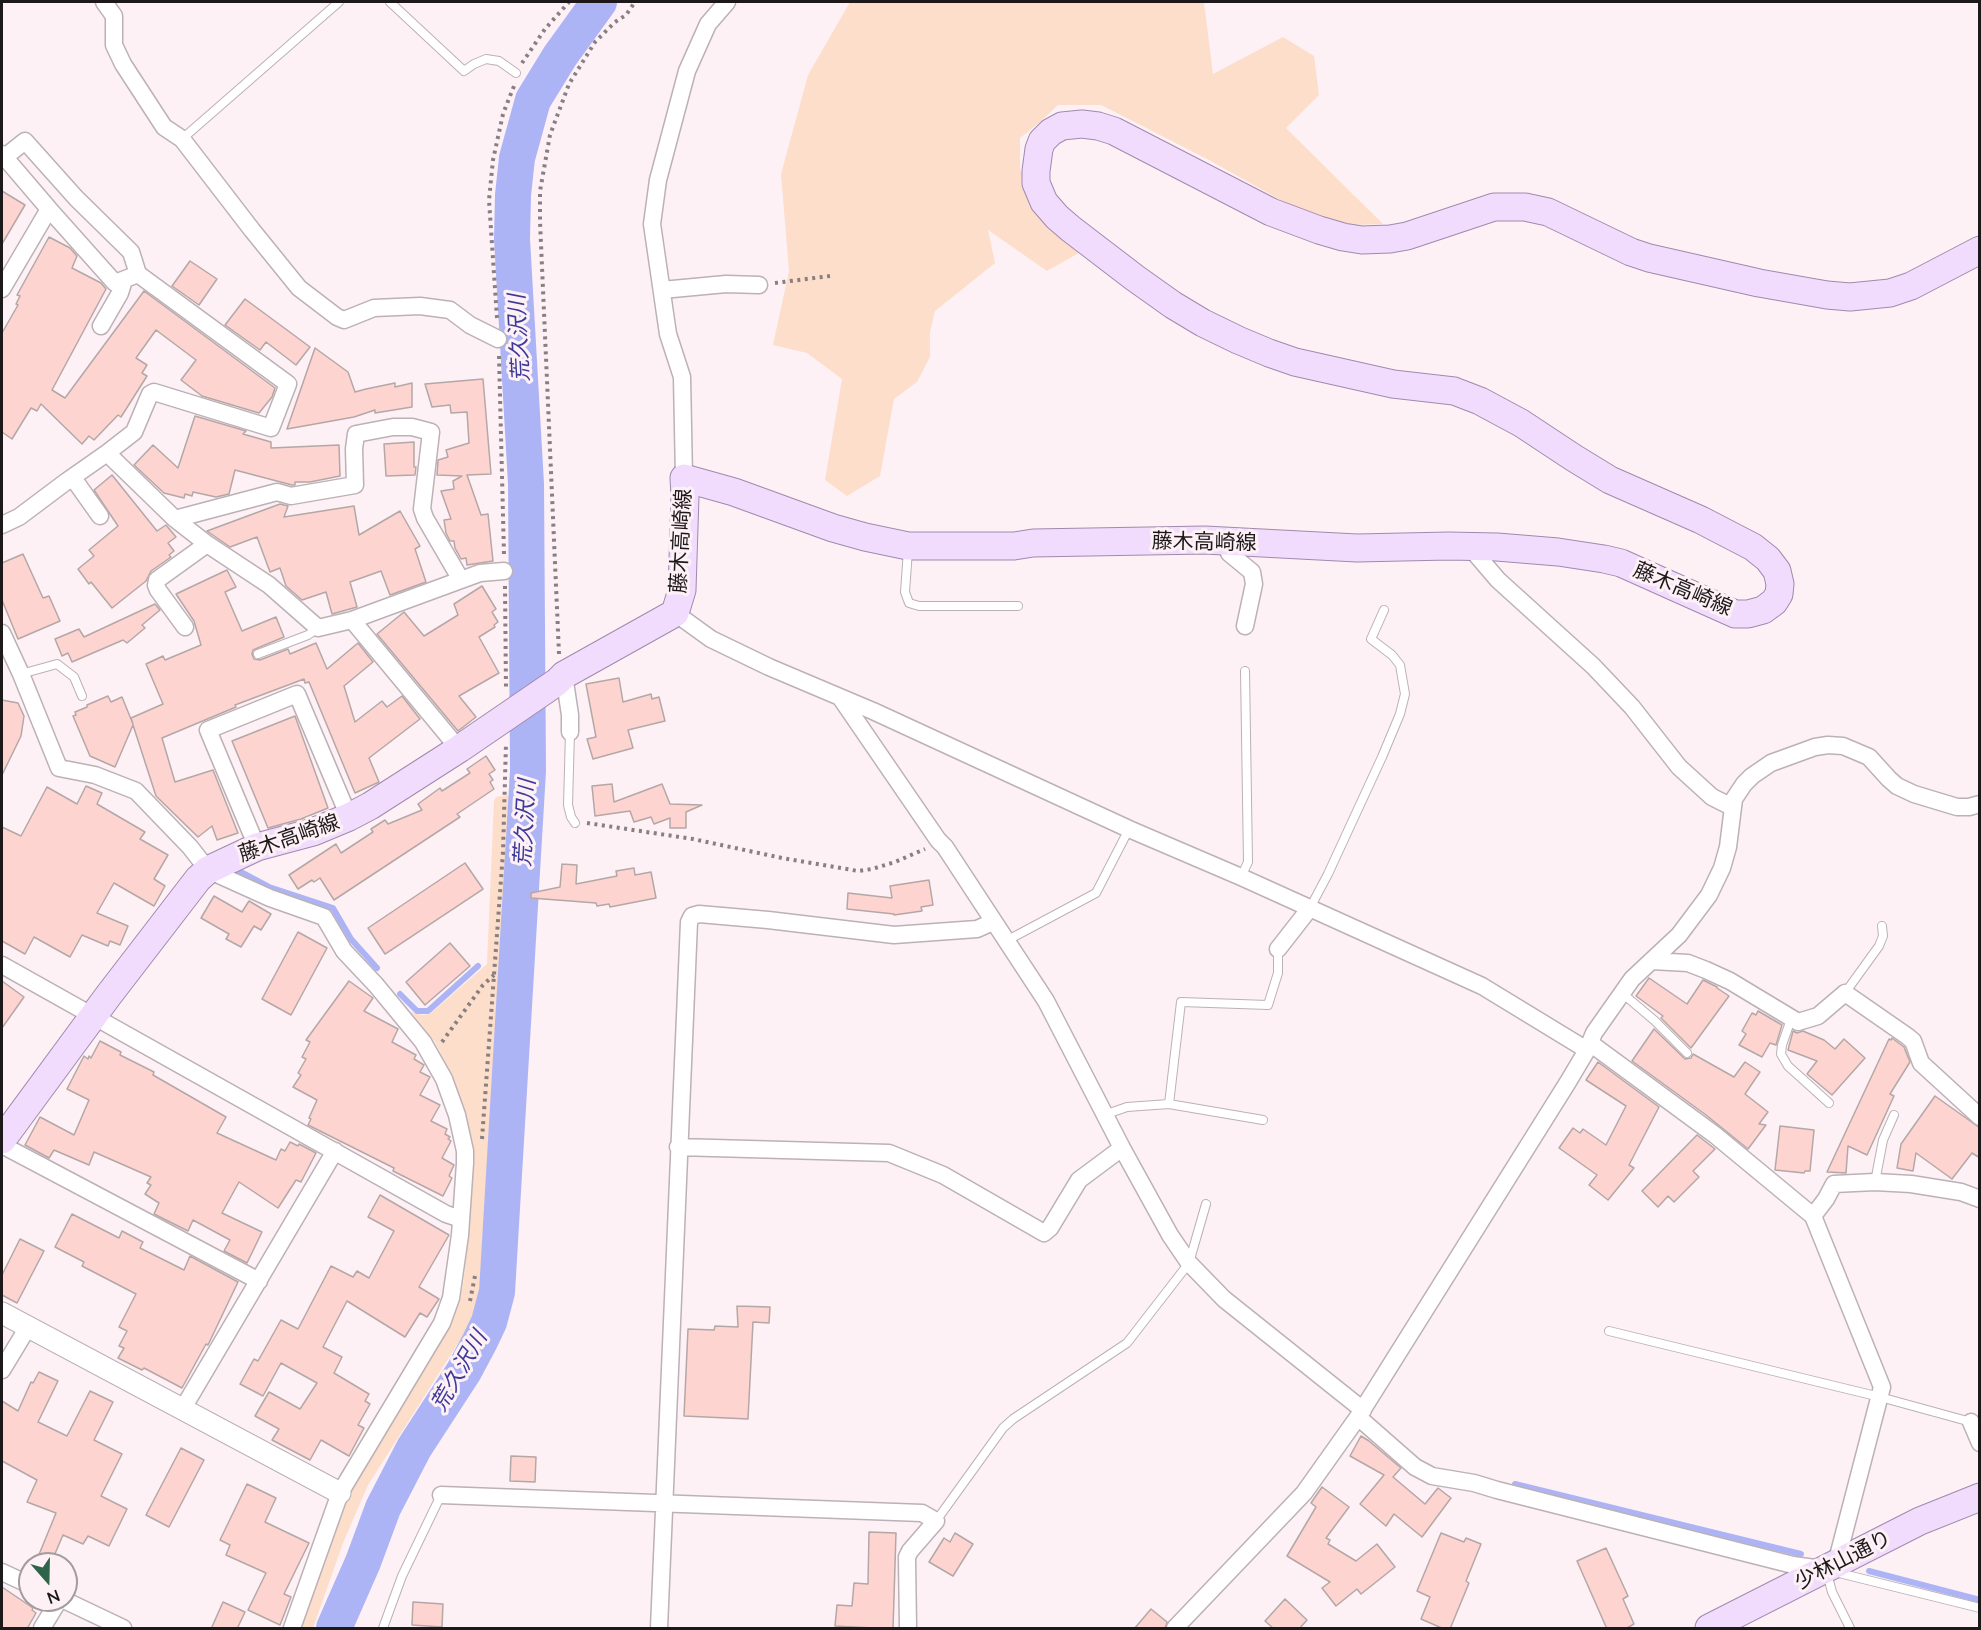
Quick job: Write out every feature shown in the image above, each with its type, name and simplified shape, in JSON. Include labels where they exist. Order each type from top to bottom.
[{"type":"main road","name":"藤木高崎線","points":[[2,1140],[198,879],[208,870],[257,848],[313,832],[349,818],[459,749],[560,679],[675,613],[682,590],[684,478],[734,492],[833,528],[908,546],[1014,546],[1034,543],[1156,540],[1227,541],[1357,548],[1469,546],[1558,552],[1621,563],[1735,614],[1748,614],[1762,610],[1774,602],[1779,594],[1780,584],[1777,572],[1768,559],[1754,547],[1701,520],[1610,480],[1521,423],[1480,401],[1454,391],[1393,384],[1295,362],[1238,340],[1203,323],[1173,304],[1086,241],[1057,217],[1044,202],[1036,183],[1036,160],[1042,141],[1062,126],[1082,124],[1114,131],[1271,212],[1319,230],[1362,240],[1384,240],[1407,236],[1488,208],[1525,207],[1548,212],[1631,252],[1649,258],[1759,283],[1850,297],[1871,297],[1911,286],[1980,250]]},
{"type":"main road","name":"少林山通り","points":[[1709,1629],[1920,1521],[1980,1497]]},
{"type":"street","points":[[104,2],[114,16],[114,45],[123,64],[164,127],[182,140],[299,288],[344,320],[374,308],[420,306],[450,310],[470,325],[498,339]]},
{"type":"street","points":[[684,478],[682,377],[668,334],[652,224],[658,180],[687,71],[708,24],[726,2]]},
{"type":"street","points":[[101,326],[131,277],[131,252],[76,198],[25,141],[3,155],[115,284],[131,277]]},
{"type":"street","points":[[2,289],[49,209]]},
{"type":"street","points":[[2,525],[19,517],[134,432],[150,394],[154,392],[271,428],[288,384],[131,277]]},
{"type":"street","points":[[662,290],[726,284],[759,285]]},
{"type":"street","points":[[175,519],[277,492],[291,496],[355,485],[356,434],[393,427],[412,427],[431,432],[422,508],[425,518],[461,580]]},
{"type":"street","points":[[108,453],[175,519],[207,544],[269,585],[318,628],[352,620],[480,573],[504,571]]},
{"type":"street","points":[[73,478],[100,516]]},
{"type":"street","points":[[1227,541],[1229,553],[1252,572],[1254,584],[1245,626]]},
{"type":"street","points":[[185,627],[158,590],[157,580],[207,544]]},
{"type":"street","points":[[1469,546],[1498,580],[1593,666],[1632,707],[1679,767],[1712,797],[1732,807]]},
{"type":"street","points":[[675,613],[711,639],[769,667],[839,697],[1128,830],[1240,877],[1482,986],[1588,1046],[1715,1135],[1813,1216],[1882,1387],[1831,1567],[1793,1565],[1474,1483],[1432,1476],[1415,1467],[1361,1414],[1224,1299],[1189,1263],[1170,1235],[1122,1148],[1046,1001],[945,848],[839,697]]},
{"type":"street","points":[[352,620],[459,749]]},
{"type":"street","points":[[2,633],[6,658],[21,674],[59,768],[95,775],[131,788],[140,794],[198,855],[208,870],[270,898],[324,917],[344,951],[376,985],[423,1042],[444,1079],[451,1097],[460,1130],[465,1163],[454,1284],[442,1323],[340,1493],[292,1629]]},
{"type":"street","points":[[560,679],[570,715],[570,732]]},
{"type":"street","points":[[257,848],[208,730],[297,694],[349,818]]},
{"type":"street","points":[[1175,1629],[1304,1493],[1361,1414],[1443,1284],[1594,1033],[1632,979],[1689,923],[1717,882],[1728,846],[1734,799],[1744,784],[1764,767],[1815,747],[1843,746],[1869,757],[1888,779],[1914,794],[1957,807],[1980,804]]},
{"type":"street","points":[[1278,949],[1310,908]]},
{"type":"street","points":[[659,1629],[689,922],[692,916],[699,914],[894,935],[977,929],[993,922]]},
{"type":"street","points":[[1651,961],[1688,963],[1706,970],[1761,999],[1798,1022],[1808,1021],[1818,1016],[1845,993],[1913,1041],[1921,1063],[1980,1117]]},
{"type":"street","points":[[2,965],[446,1214],[461,1219]]},
{"type":"street","points":[[2,1145],[259,1281]]},
{"type":"street","points":[[678,1147],[890,1153],[943,1175],[1044,1233],[1050,1228],[1079,1180],[1122,1148]]},
{"type":"street","points":[[182,1410],[335,1151]]},
{"type":"street","points":[[1813,1216],[1834,1184],[1875,1182],[1940,1188],[1980,1198]]},
{"type":"street","points":[[2,1313],[340,1493]]},
{"type":"street","points":[[2,1370],[28,1327]]},
{"type":"street","points":[[1971,1422],[1980,1443]]},
{"type":"street","points":[[441,1495],[921,1513],[936,1521],[907,1557],[908,1629]]},
{"type":"street","points":[[2,1572],[18,1579]]},
{"type":"street","points":[[78,1608],[123,1629]]},
{"type":"street","points":[[42,1629],[54,1612]]},
{"type":"lane","points":[[182,140],[339,2]]},
{"type":"lane","points":[[390,2],[464,71],[486,60],[499,61],[516,73]]},
{"type":"lane","points":[[908,546],[905,592],[909,603],[919,606],[1018,606]]},
{"type":"lane","points":[[1310,908],[1382,758],[1400,714],[1405,694],[1400,665],[1392,655],[1371,639],[1384,610]]},
{"type":"lane","points":[[258,654],[318,628]]},
{"type":"lane","points":[[21,674],[57,664],[74,677],[82,696]]},
{"type":"lane","points":[[1240,877],[1248,862],[1245,670]]},
{"type":"lane","points":[[570,732],[568,805],[575,824]]},
{"type":"lane","points":[[1006,941],[1096,893],[1128,830]]},
{"type":"lane","points":[[1845,993],[1879,946],[1883,936],[1882,926]]},
{"type":"lane","points":[[1169,1104],[1181,1002],[1268,1005],[1278,973],[1278,949]]},
{"type":"lane","points":[[1622,993],[1655,1021],[1687,1053]]},
{"type":"lane","points":[[1791,1019],[1781,1053],[1788,1066],[1829,1103]]},
{"type":"lane","points":[[1104,1115],[1127,1107],[1169,1104],[1263,1120]]},
{"type":"lane","points":[[1875,1182],[1883,1140],[1894,1115]]},
{"type":"lane","points":[[936,1521],[1003,1428],[1026,1409],[1127,1343],[1189,1263],[1206,1204]]},
{"type":"lane","points":[[1609,1331],[1880,1397],[1971,1422]]},
{"type":"lane","points":[[382,1629],[402,1575],[441,1495]]},
{"type":"lane","points":[[1850,1629],[1832,1592],[1831,1567],[1980,1608]]},
{"type":"path","points":[[560,679],[540,191],[550,135],[569,84],[595,42],[615,22],[626,15],[635,2]]},
{"type":"path","points":[[759,285],[830,276]]},
{"type":"path","points":[[575,824],[585,822],[693,839],[858,871],[895,862],[925,849],[938,840]]},
{"type":"path","points":[[438,1048],[483,985],[494,975]]},
{"type":"shaded area","points":[[850,2],[1204,2],[1213,74],[1283,37],[1314,56],[1319,95],[1286,128],[1383,224],[1352,225],[1304,213],[1209,160],[1101,105],[1058,105],[1020,138],[1020,169],[1039,207],[1084,250],[1047,271],[988,230],[995,263],[935,311],[930,332],[930,357],[917,382],[894,399],[880,476],[847,496],[825,480],[842,379],[807,353],[773,345],[789,271],[781,174],[808,75]]},
{"type":"shaded area","points":[[510,773],[514,773],[489,1212],[480,1299],[464,1334],[368,1485],[343,1543],[313,1628],[301,1628],[355,1483],[451,1325],[459,1304],[470,1221],[473,1145],[466,1114],[451,1073],[435,1042],[411,1012],[421,1015],[430,1014],[487,964],[494,801],[496,797],[509,795]]},
{"type":"building","points":[[2,191],[25,205],[2,244]]},
{"type":"building","points":[[49,237],[70,248],[77,256],[72,268],[101,283],[106,289],[52,390],[65,398],[144,291],[275,388],[272,397],[259,413],[202,396],[181,380],[196,360],[156,330],[136,358],[147,365],[142,373],[147,376],[121,417],[118,415],[94,440],[89,436],[82,444],[41,404],[37,411],[31,408],[12,439],[2,432],[2,333],[18,305],[16,304],[20,296],[17,295]]},
{"type":"building","points":[[190,261],[217,279],[199,305],[172,286]]},
{"type":"building","points":[[245,299],[310,347],[296,365],[266,342],[260,350],[225,325]]},
{"type":"building","points":[[315,348],[348,372],[355,392],[395,383],[395,387],[412,383],[412,407],[375,413],[375,410],[354,417],[287,429]]},
{"type":"building","points":[[483,379],[491,474],[467,475],[481,515],[488,514],[493,561],[467,565],[466,558],[461,559],[454,541],[450,541],[446,533],[444,520],[451,519],[441,491],[454,489],[453,481],[462,476],[437,475],[438,460],[448,457],[446,450],[469,443],[467,412],[451,413],[450,405],[432,407],[425,384]]},
{"type":"building","points":[[195,416],[246,431],[243,434],[271,442],[271,448],[339,445],[340,476],[310,482],[295,482],[295,485],[292,485],[235,470],[229,494],[216,497],[193,492],[192,496],[185,494],[184,498],[164,493],[134,465],[153,445],[178,468]]},
{"type":"building","points":[[414,442],[415,475],[386,476],[384,444]]},
{"type":"building","points":[[112,475],[157,531],[166,525],[176,537],[168,543],[174,551],[169,555],[171,557],[151,571],[146,581],[112,608],[78,569],[94,556],[89,550],[118,526],[94,490]]},
{"type":"building","points":[[280,504],[288,506],[284,517],[354,506],[359,535],[400,511],[420,546],[415,549],[426,582],[390,595],[381,571],[350,582],[357,607],[332,614],[326,592],[302,600],[286,586],[280,568],[270,572],[257,537],[230,547],[207,531]]},
{"type":"building","points":[[23,554],[43,598],[49,596],[60,621],[18,639],[2,600],[2,563]]},
{"type":"building","points":[[227,570],[236,587],[225,592],[242,631],[276,617],[284,637],[253,650],[254,659],[260,660],[288,649],[290,654],[316,643],[327,669],[358,643],[373,662],[344,686],[355,722],[382,701],[387,707],[402,696],[420,719],[369,758],[379,782],[355,793],[309,682],[305,683],[304,679],[235,705],[236,707],[162,738],[175,782],[213,770],[238,833],[217,840],[212,826],[198,837],[156,796],[133,725],[115,767],[90,756],[73,716],[76,715],[75,712],[87,705],[108,696],[111,702],[122,697],[133,724],[131,718],[163,704],[146,664],[163,656],[165,660],[201,645],[194,621],[176,594]]},
{"type":"building","points":[[482,586],[496,609],[492,612],[498,622],[494,625],[495,627],[479,637],[499,673],[459,696],[476,717],[458,731],[377,634],[404,612],[424,636],[458,615],[454,604]]},
{"type":"building","points":[[155,604],[160,610],[142,625],[145,628],[127,643],[123,640],[72,662],[68,653],[62,656],[55,639],[79,629],[84,637]]},
{"type":"building","points":[[619,678],[623,702],[651,694],[652,699],[659,697],[665,721],[628,730],[633,748],[593,759],[587,739],[596,737],[586,684]]},
{"type":"building","points":[[2,700],[18,703],[24,716],[21,736],[2,775]]},
{"type":"building","points":[[295,716],[328,808],[301,819],[268,828],[232,741]]},
{"type":"building","points":[[486,756],[495,770],[489,774],[493,780],[490,782],[494,789],[457,814],[460,817],[334,900],[320,878],[298,889],[289,875],[336,844],[341,853],[373,832],[371,829],[385,820],[388,824],[422,810],[418,804],[440,788],[442,791],[470,773],[467,769]]},
{"type":"building","points":[[612,784],[614,802],[662,784],[670,804],[702,805],[686,812],[686,828],[670,828],[670,818],[654,824],[651,817],[634,822],[630,811],[595,816],[592,786]]},
{"type":"building","points":[[86,786],[102,793],[97,804],[145,832],[140,839],[168,855],[154,879],[165,886],[154,906],[114,883],[97,913],[128,926],[120,945],[110,941],[108,946],[82,935],[70,957],[34,937],[25,954],[2,941],[2,827],[21,836],[47,787],[77,804]]},
{"type":"building","points":[[465,863],[483,889],[385,954],[368,928]]},
{"type":"building","points":[[562,864],[577,865],[576,884],[617,876],[616,871],[634,868],[635,875],[651,872],[656,898],[610,907],[609,904],[597,906],[596,903],[531,898],[531,893],[560,887]]},
{"type":"building","points":[[929,880],[933,905],[921,907],[922,911],[894,915],[847,909],[848,893],[892,898],[890,886]]},
{"type":"building","points":[[214,896],[242,912],[249,901],[271,914],[261,930],[254,926],[241,947],[226,939],[229,934],[201,918]]},
{"type":"building","points":[[298,932],[327,948],[291,1015],[262,999]]},
{"type":"building","points":[[450,943],[470,966],[425,1005],[406,982]]},
{"type":"building","points":[[1649,978],[1687,1004],[1703,980],[1729,996],[1691,1048],[1661,1018],[1663,1016],[1636,996]]},
{"type":"building","points":[[2,981],[24,997],[2,1028]]},
{"type":"building","points":[[349,981],[373,998],[364,1011],[398,1029],[392,1042],[416,1055],[414,1059],[424,1065],[420,1072],[430,1077],[420,1095],[440,1105],[431,1121],[447,1129],[445,1134],[450,1137],[448,1139],[451,1141],[442,1158],[454,1165],[449,1176],[452,1178],[443,1196],[393,1171],[394,1168],[308,1125],[317,1100],[293,1087],[301,1075],[298,1073],[306,1059],[302,1057],[310,1042],[306,1040]]},
{"type":"building","points":[[1758,1011],[1782,1025],[1776,1045],[1770,1043],[1762,1057],[1739,1045],[1746,1034],[1742,1031],[1752,1013],[1756,1015]]},
{"type":"building","points":[[1654,1029],[1685,1059],[1691,1058],[1693,1054],[1734,1077],[1745,1062],[1760,1072],[1745,1094],[1768,1112],[1759,1124],[1766,1125],[1748,1149],[1632,1061]]},
{"type":"building","points":[[1793,1031],[1797,1033],[1803,1031],[1824,1040],[1835,1049],[1844,1039],[1865,1058],[1832,1095],[1807,1074],[1817,1061],[1788,1050]]},
{"type":"building","points":[[1892,1038],[1904,1047],[1910,1062],[1890,1094],[1894,1096],[1867,1155],[1848,1146],[1846,1173],[1827,1172],[1889,1039]]},
{"type":"building","points":[[100,1041],[226,1117],[217,1133],[276,1160],[281,1149],[285,1151],[290,1142],[316,1153],[301,1182],[296,1180],[278,1208],[239,1182],[222,1213],[262,1232],[247,1263],[224,1251],[230,1240],[193,1220],[188,1231],[154,1214],[159,1203],[145,1194],[151,1185],[147,1183],[151,1177],[94,1152],[89,1165],[54,1150],[49,1158],[25,1145],[40,1117],[74,1135],[89,1100],[67,1089],[84,1056],[91,1058]]},
{"type":"building","points":[[1598,1062],[1659,1107],[1629,1165],[1634,1168],[1608,1200],[1589,1185],[1597,1175],[1559,1148],[1573,1128],[1580,1133],[1583,1129],[1606,1145],[1626,1106],[1586,1080]]},
{"type":"building","points":[[1935,1096],[1980,1128],[1980,1158],[1972,1153],[1952,1179],[1916,1153],[1913,1171],[1897,1168],[1901,1144]]},
{"type":"building","points":[[1780,1126],[1814,1130],[1810,1171],[1804,1173],[1775,1170]]},
{"type":"building","points":[[1697,1135],[1715,1149],[1693,1171],[1699,1177],[1674,1202],[1668,1196],[1658,1207],[1642,1191]]},
{"type":"building","points":[[380,1195],[449,1235],[419,1287],[439,1299],[427,1317],[420,1313],[405,1337],[347,1301],[323,1347],[342,1357],[334,1373],[369,1394],[365,1401],[370,1404],[358,1425],[364,1428],[349,1456],[321,1440],[310,1460],[272,1440],[279,1429],[255,1416],[269,1392],[300,1409],[317,1383],[281,1363],[263,1396],[240,1384],[254,1359],[258,1361],[281,1320],[298,1329],[331,1266],[353,1277],[357,1271],[369,1278],[394,1231],[368,1217]]},
{"type":"building","points":[[72,1214],[119,1238],[122,1231],[143,1242],[140,1248],[184,1270],[190,1256],[238,1282],[208,1345],[206,1344],[182,1388],[144,1368],[142,1370],[118,1358],[124,1348],[119,1346],[127,1331],[119,1327],[136,1294],[82,1266],[84,1262],[55,1247]]},
{"type":"building","points":[[20,1239],[44,1251],[17,1303],[2,1295],[2,1275]]},
{"type":"building","points":[[737,1306],[770,1307],[769,1323],[753,1322],[748,1419],[684,1416],[688,1329],[714,1330],[715,1326],[738,1327]]},
{"type":"building","points":[[39,1372],[58,1381],[38,1422],[67,1436],[90,1391],[113,1402],[94,1440],[122,1454],[101,1496],[127,1509],[109,1546],[88,1536],[83,1544],[63,1535],[56,1552],[40,1552],[56,1513],[27,1502],[37,1480],[2,1461],[2,1401],[18,1411],[31,1382],[33,1383]]},
{"type":"building","points":[[1361,1436],[1401,1468],[1393,1477],[1425,1504],[1438,1488],[1451,1498],[1422,1537],[1394,1514],[1386,1526],[1360,1504],[1384,1475],[1350,1456]]},
{"type":"building","points":[[181,1448],[204,1460],[169,1527],[146,1515]]},
{"type":"building","points":[[511,1456],[536,1457],[535,1482],[510,1481]]},
{"type":"building","points":[[247,1484],[276,1498],[265,1522],[309,1543],[284,1594],[291,1597],[280,1625],[248,1610],[266,1573],[226,1555],[230,1545],[220,1540]]},
{"type":"building","points":[[1322,1487],[1349,1507],[1326,1538],[1330,1540],[1328,1544],[1356,1561],[1377,1544],[1395,1567],[1361,1594],[1357,1589],[1336,1606],[1322,1588],[1330,1582],[1287,1556],[1316,1507],[1311,1503]]},
{"type":"building","points":[[869,1532],[896,1533],[893,1629],[835,1626],[837,1605],[852,1606],[854,1583],[868,1584]]},
{"type":"building","points":[[955,1533],[973,1544],[953,1576],[929,1562],[944,1538],[950,1542]]},
{"type":"building","points":[[1441,1533],[1464,1542],[1466,1538],[1481,1544],[1466,1581],[1469,1583],[1450,1629],[1444,1629],[1421,1619],[1430,1597],[1417,1591]]},
{"type":"building","points":[[1606,1548],[1628,1596],[1623,1599],[1634,1624],[1625,1629],[1607,1629],[1577,1561]]},
{"type":"building","points":[[2,1587],[18,1598],[18,1612],[36,1613],[27,1629],[2,1629]]},
{"type":"building","points":[[1285,1599],[1307,1620],[1299,1629],[1274,1629],[1265,1621]]},
{"type":"building","points":[[223,1602],[245,1612],[237,1629],[211,1629]]},
{"type":"building","points":[[413,1602],[443,1604],[442,1627],[412,1625]]},
{"type":"building","points":[[1151,1609],[1167,1622],[1165,1629],[1134,1629]]},
{"type":"waterway","name":"荒久沢川","points":[[334,1628],[363,1562],[383,1508],[414,1448],[464,1371],[480,1341],[489,1322],[497,1292],[528,771],[526,484],[512,239],[513,195],[517,158],[533,100],[560,56],[599,2]]},
{"type":"waterway","points":[[237,870],[269,887],[333,908],[351,939],[377,968]]},
{"type":"waterway","points":[[400,994],[417,1011],[428,1011],[478,966]]},
{"type":"waterway","points":[[1515,1484],[1801,1554]]},
{"type":"waterway","points":[[1869,1571],[1980,1600]]}]
